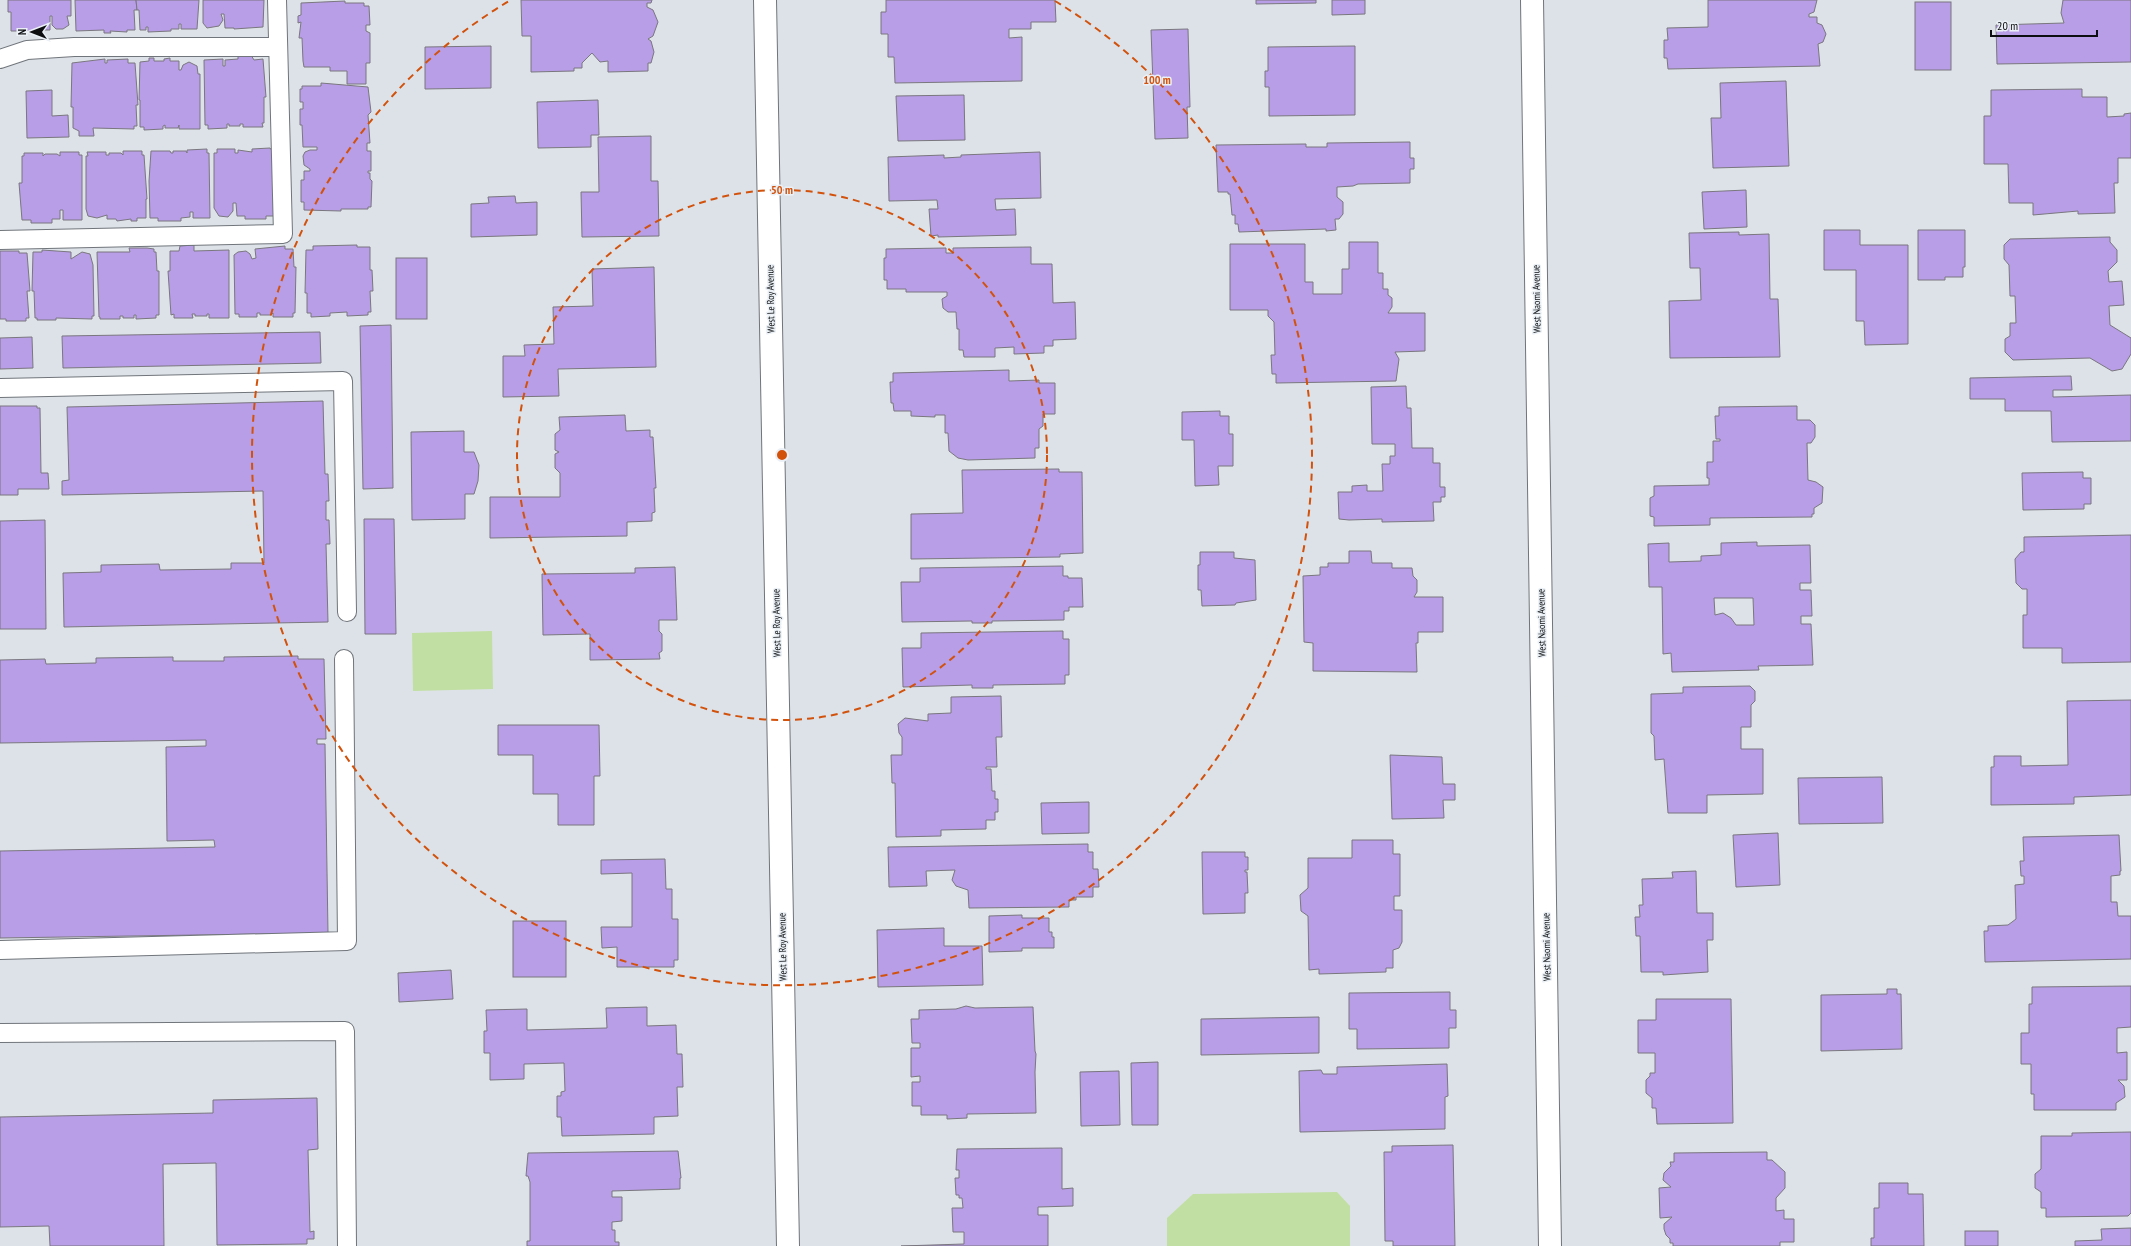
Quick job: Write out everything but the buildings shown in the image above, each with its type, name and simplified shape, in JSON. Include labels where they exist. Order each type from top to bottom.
[{"type":"street","name":"West Le Roy Avenue","points":[[765,0],[788,1246]]},
{"type":"street","name":"West Naomi Avenue","points":[[1532,0],[1550,1246]]},
{"type":"lane","points":[[0,240],[283,234],[277,47],[277,0]]},
{"type":"lane","points":[[0,59],[27,50],[74,47],[277,47]]},
{"type":"lane","points":[[0,388],[343,381],[347,612]]},
{"type":"lane","points":[[0,950],[347,942],[344,659]]},
{"type":"lane","points":[[0,1033],[345,1031],[347,1246]]},
{"type":"green space","points":[[492,631],[493,689],[413,691],[412,633]]},
{"type":"green space","points":[[1337,1192],[1350,1206],[1350,1246],[1167,1246],[1167,1218],[1193,1194]]}]
